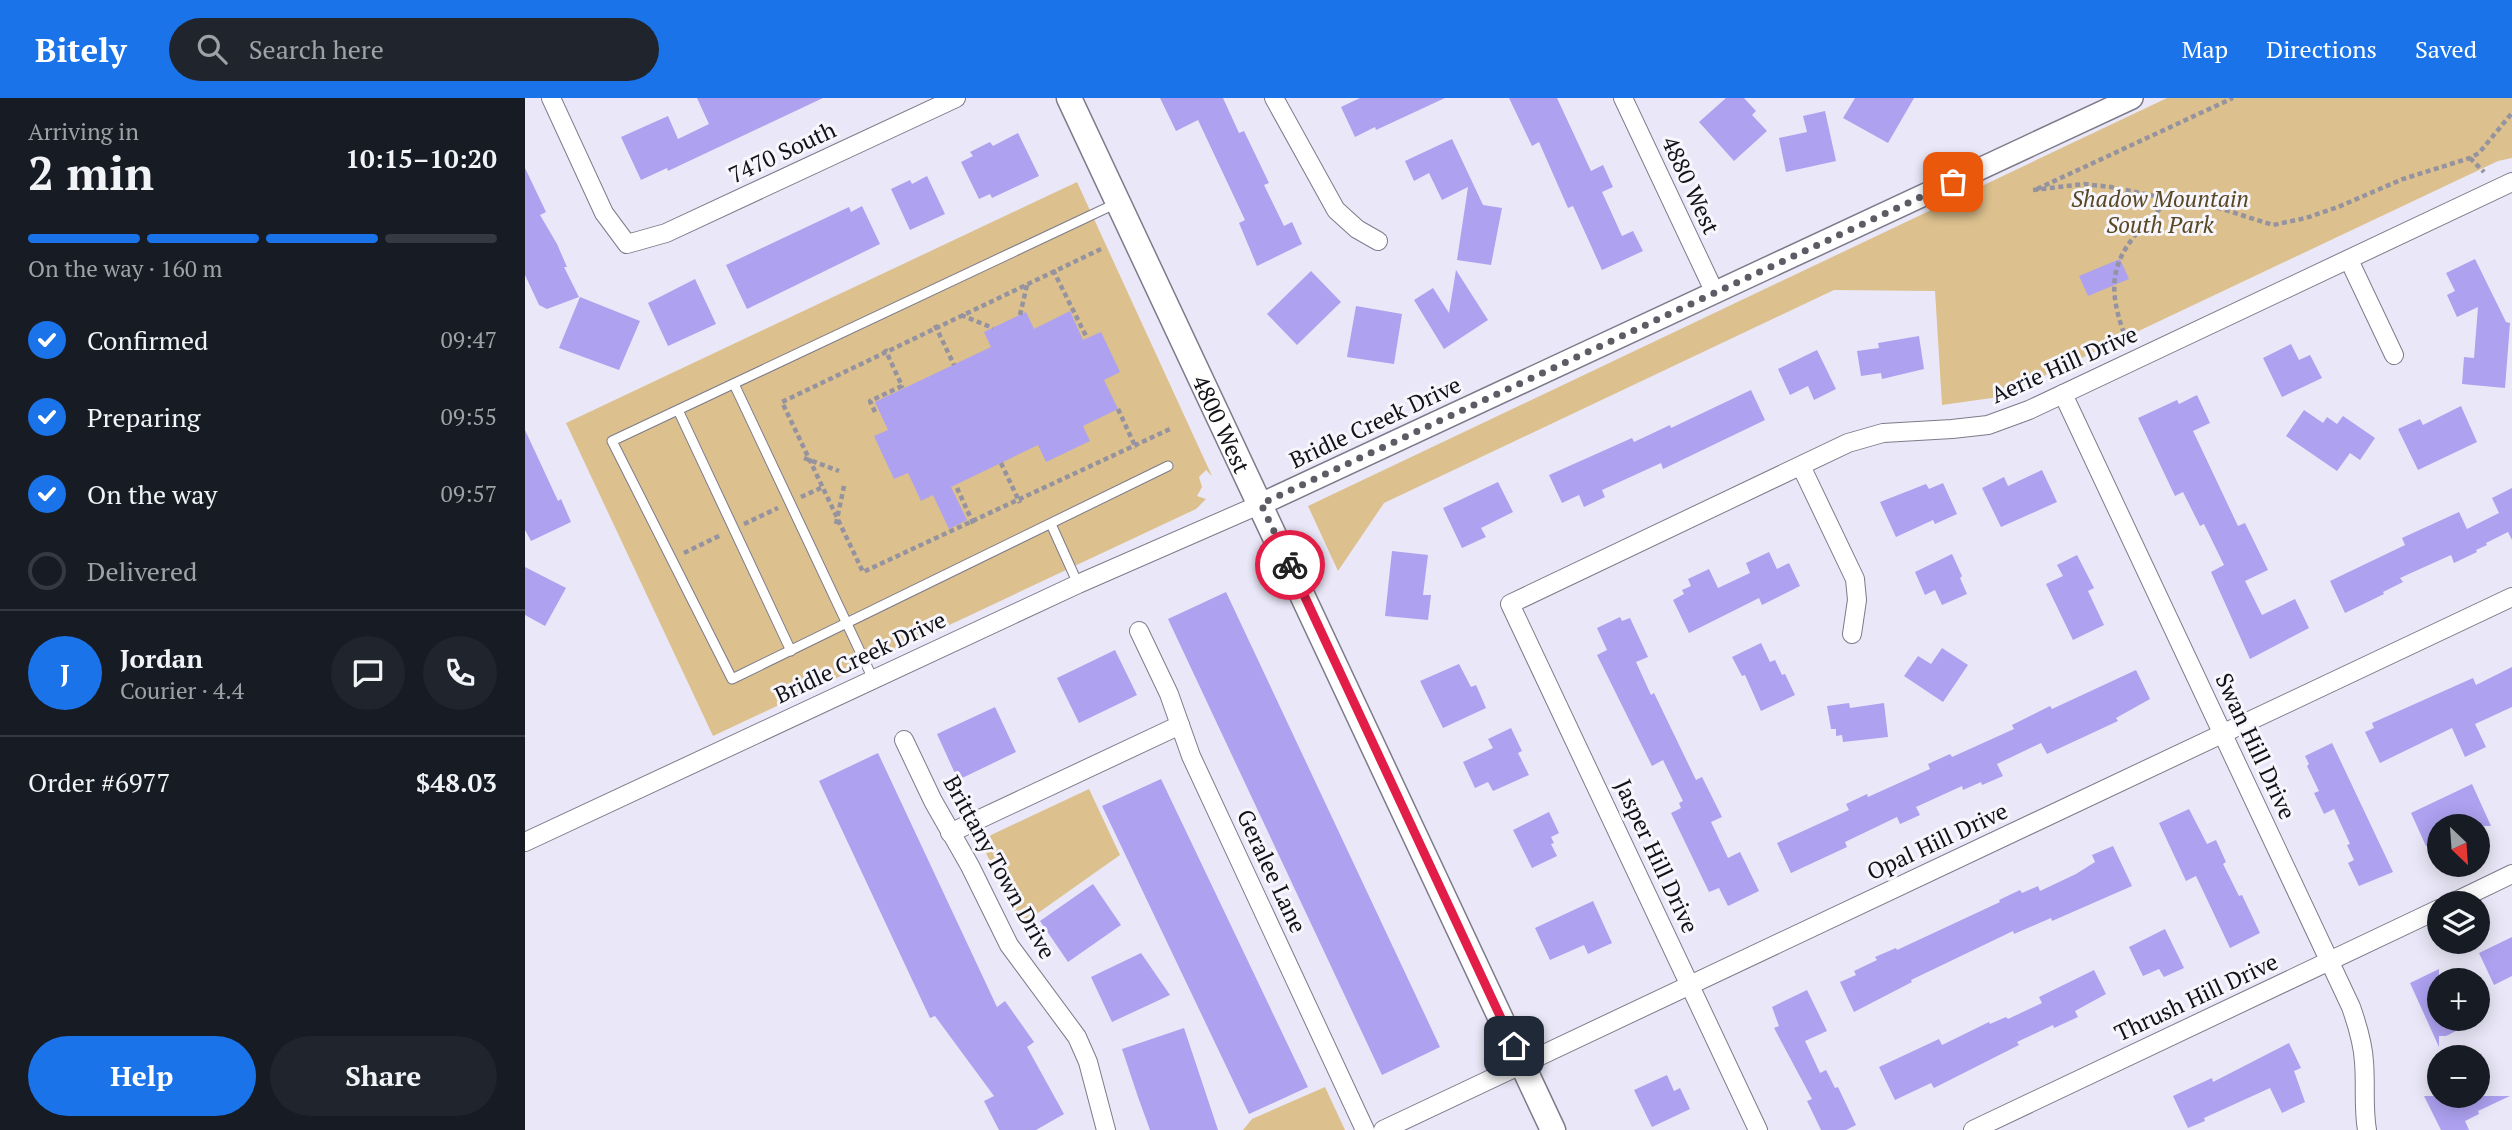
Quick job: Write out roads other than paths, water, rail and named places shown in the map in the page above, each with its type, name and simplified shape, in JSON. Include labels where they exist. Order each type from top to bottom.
[{"type":"main road","name":"4800 West","points":[[1069,98],[1553,1130]]},
{"type":"street","name":"7470 South","points":[[551,98],[604,213],[627,244],[666,233],[955,98]]},
{"type":"street","points":[[1274,98],[1336,210],[1357,229],[1378,241]]},
{"type":"street","name":"4880 West","points":[[1623,98],[1715,293]]},
{"type":"street","name":"Bridle Creek Drive","points":[[525,842],[1079,583],[1261,504],[2132,98]]},
{"type":"street","name":"Aerie Hill Drive","points":[[1510,604],[1849,443],[1883,433],[1988,425],[2029,410],[2512,182]]},
{"type":"street","points":[[2349,260],[2394,355]]},
{"type":"street","name":"Swan Hill Drive","points":[[2063,394],[2351,1007],[2361,1041],[2367,1130]]},
{"type":"street","points":[[1801,466],[1855,579],[1857,600],[1852,634]]},
{"type":"street","name":"Opal Hill Drive","points":[[1383,1130],[2512,597]]},
{"type":"street","name":"Jasper Hill Drive","points":[[1510,604],[1758,1130]]},
{"type":"street","name":"Geralee Lane","points":[[1139,631],[1169,694],[1191,756],[1365,1130]]},
{"type":"street","points":[[950,833],[1180,725]]},
{"type":"street","name":"Brittany Town Drive","points":[[904,740],[1009,945],[1077,1037],[1088,1062],[1106,1130]]},
{"type":"street","points":[[2477,891],[2512,874]]},
{"type":"street","name":"Thrush Hill Drive","points":[[1973,1130],[2427,915]]},
{"type":"lane","points":[[1118,202],[612,441],[732,679],[1168,466]]},
{"type":"lane","points":[[734,384],[873,679]]},
{"type":"lane","points":[[678,410],[791,651]]},
{"type":"lane","points":[[1051,524],[1079,583]]},
{"type":"park label","name":"Shadow Mountain South Park","points":[[2160,211]]}]
